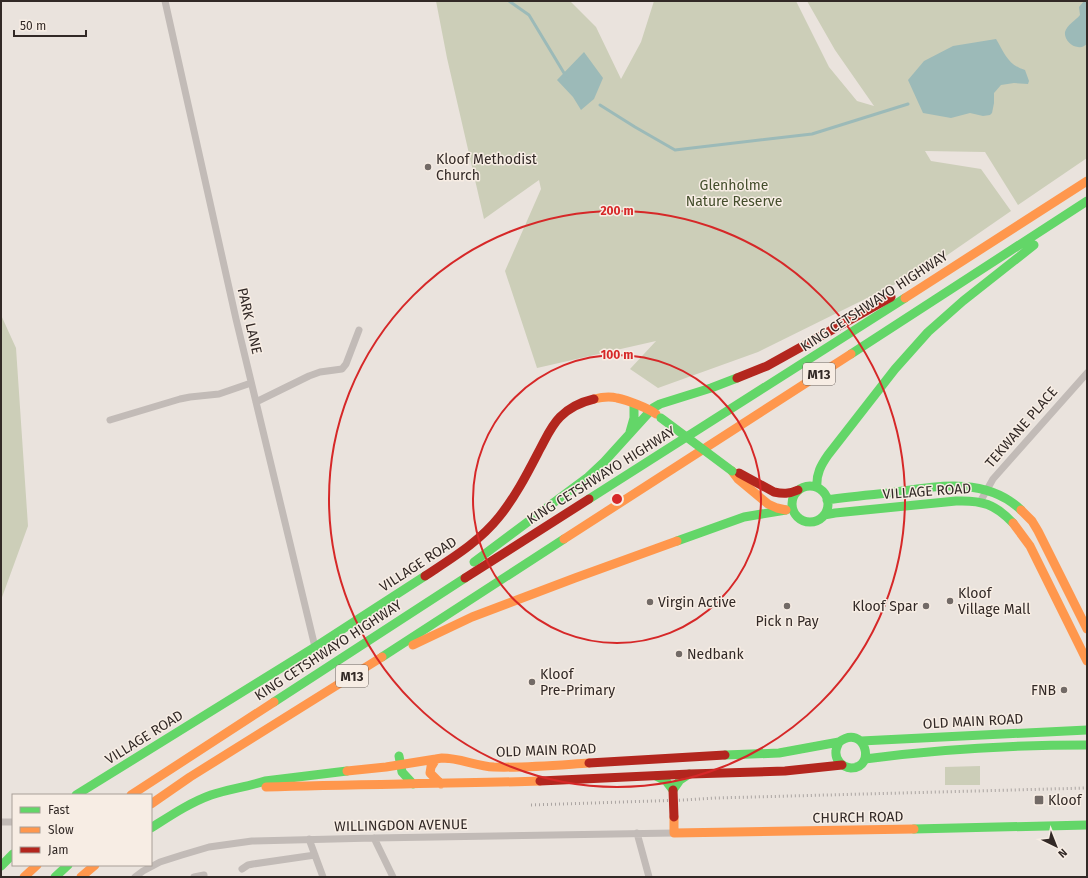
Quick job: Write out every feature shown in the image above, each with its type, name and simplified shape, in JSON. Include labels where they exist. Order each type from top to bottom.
[{"type":"main road","name":"KING CETSHWAYO HIGHWAY","points":[[134,794],[431,600],[1087,181]]},
{"type":"main road","points":[[817,487],[817,474],[827,456],[922,338],[961,302],[1087,203]]},
{"type":"main road","name":"M13","points":[[152,803],[190,777],[381,658],[1087,203]]},
{"type":"main road","points":[[431,600],[470,565],[588,477],[604,462],[651,410],[660,404],[711,388],[767,366],[885,300],[944,272]]},
{"type":"main road","name":"VILLAGE ROAD","points":[[78,794],[315,647],[462,552],[475,542],[500,518],[558,419],[566,412],[587,401],[602,397],[618,398],[651,410],[732,471],[738,479],[768,504],[776,508],[789,510]]},
{"type":"main road","points":[[629,435],[635,413],[634,404]]},
{"type":"main road","name":"VILLAGE ROAD","points":[[732,471],[741,474],[777,493],[787,494],[798,490]]},
{"type":"main road","name":"VILLAGE ROAD","points":[[827,500],[936,486],[966,486],[987,489],[1008,499],[1017,505],[1038,530],[1087,629]]},
{"type":"main road","points":[[381,658],[444,632],[472,617],[574,578],[744,517],[789,510],[805,521],[814,521],[824,515],[827,508],[825,494],[817,487],[804,487],[795,493],[789,510]]},
{"type":"main road","name":"VILLAGE ROAD","points":[[824,515],[956,501],[980,502],[995,508],[1007,515],[1019,529],[1035,555],[1084,650],[1087,661]]},
{"type":"main road","name":"OLD MAIN ROAD","points":[[860,741],[1087,730]]},
{"type":"main road","points":[[847,737],[852,737],[864,744],[866,754],[861,763],[852,768],[842,765],[838,761],[835,752],[839,742],[847,737]]},
{"type":"main road","name":"OLD MAIN ROAD","points":[[152,827],[179,810],[224,791],[255,785],[265,781],[399,761],[452,758],[492,767],[538,766],[661,758],[779,753],[839,742]]},
{"type":"main road","name":"OLD MAIN ROAD","points":[[864,759],[910,753],[984,748],[1035,745],[1087,745]]},
{"type":"main road","points":[[436,759],[431,767],[430,773],[441,784]]},
{"type":"main road","points":[[399,761],[402,774],[413,784]]},
{"type":"main road","name":"OLD MAIN ROAD","points":[[255,785],[283,787],[355,784],[441,784],[550,781],[785,771],[842,765]]},
{"type":"main road","points":[[674,833],[673,790],[681,779],[690,774]]},
{"type":"main road","points":[[656,776],[666,781],[673,790]]},
{"type":"main road","points":[[674,817],[690,833]]},
{"type":"main road","name":"CHURCH ROAD","points":[[674,833],[995,828],[1087,825]]},
{"type":"main road","points":[[1,866],[12,855]]},
{"type":"main road","points":[[24,877],[36,866]]},
{"type":"main road","points":[[55,877],[67,866]]},
{"type":"main road","points":[[81,877],[94,866]]},
{"type":"street","name":"PARK LANE","points":[[164,1],[256,402],[315,647]]},
{"type":"street","points":[[256,402],[309,376],[320,372],[342,369],[346,364],[358,330]]},
{"type":"street","name":"TEKWANE PLACE","points":[[980,502],[993,479],[1087,373]]},
{"type":"street","points":[[110,420],[180,399],[219,394],[252,383]]},
{"type":"street","points":[[1,822],[12,822]]},
{"type":"street","points":[[637,833],[649,877]]},
{"type":"street","name":"WILLINGDON AVENUE","points":[[135,877],[160,862],[209,847],[252,841],[674,833]]},
{"type":"street","points":[[374,838],[393,877]]},
{"type":"street","points":[[309,839],[323,877]]},
{"type":"street","points":[[242,869],[253,864],[315,855]]},
{"type":"street","points":[[194,877],[204,875]]},
{"type":"green space","name":"Glenholme Nature Reserve","points":[[436,1],[570,1],[596,27],[621,79],[641,42],[654,1],[796,1],[829,67],[857,101],[874,106],[835,50],[807,1],[1087,1],[1087,158],[1018,205],[985,152],[925,151],[931,161],[981,169],[1011,211],[930,267],[758,352],[658,388],[630,369],[656,341],[537,368],[505,271],[541,189],[539,180],[484,219],[447,58]]},
{"type":"green space","points":[[1,315],[16,348],[28,526],[1,600]]},
{"type":"green space","points":[[980,766],[980,785],[945,785],[945,767]]},
{"type":"water","points":[[1084,1],[1087,1],[1087,44],[1083,47],[1075,47],[1068,42],[1065,32],[1066,29],[1080,15],[1079,7]]},
{"type":"water","points":[[996,39],[1011,62],[1019,68],[1025,70],[1029,81],[1028,84],[1014,83],[1001,85],[994,93],[994,103],[992,113],[990,115],[983,116],[970,113],[951,118],[923,113],[908,80],[924,61],[953,46]]},
{"type":"water","points":[[584,52],[603,78],[594,99],[581,110],[573,97],[557,80]]},
{"type":"waterway","points":[[509,1],[529,15],[567,76]]},
{"type":"waterway","points":[[600,105],[675,150],[812,134],[908,104]]},
{"type":"railway","points":[[531,805],[716,798],[1087,788]]},
{"type":"traffic: fast","points":[[851,354],[1087,201]]},
{"type":"traffic: fast","points":[[817,487],[817,478],[823,462],[828,455],[895,369],[928,332],[963,301],[1034,245]]},
{"type":"traffic: fast","points":[[589,499],[905,298]]},
{"type":"traffic: fast","points":[[474,562],[588,477],[604,462],[653,408],[660,404],[737,378]]},
{"type":"traffic: fast","points":[[630,432],[634,418],[634,404]]},
{"type":"traffic: fast","points":[[661,418],[732,471]]},
{"type":"traffic: fast","points":[[813,486],[823,491],[827,497],[828,504],[827,511],[823,517],[817,521],[807,522],[797,517],[793,511],[792,501],[797,491],[803,487],[813,486]]},
{"type":"traffic: fast","points":[[827,500],[922,488],[958,486],[991,492],[1007,499],[1021,510]]},
{"type":"traffic: fast","points":[[824,515],[956,501],[973,501],[988,504],[994,507],[1013,523]]},
{"type":"traffic: fast","points":[[677,541],[744,517],[786,510]]},
{"type":"traffic: fast","points":[[382,657],[564,539]]},
{"type":"traffic: fast","points":[[78,794],[315,647],[425,576]]},
{"type":"traffic: fast","points":[[274,702],[465,578]]},
{"type":"traffic: fast","points":[[861,741],[1087,730]]},
{"type":"traffic: fast","points":[[725,755],[779,753],[839,742],[848,738],[856,738],[861,742],[864,748],[864,761],[859,766],[851,768],[842,765],[836,754],[836,749],[839,742]]},
{"type":"traffic: fast","points":[[865,759],[976,748],[1087,745]]},
{"type":"traffic: fast","points":[[399,756],[402,772],[413,784]]},
{"type":"traffic: fast","points":[[152,827],[187,806],[217,793],[265,781],[347,771]]},
{"type":"traffic: fast","points":[[656,776],[666,781],[673,790],[680,780],[689,774]]},
{"type":"traffic: fast","points":[[914,829],[1087,825]]},
{"type":"traffic: fast","points":[[1,866],[12,855]]},
{"type":"traffic: fast","points":[[55,877],[67,866]]},
{"type":"traffic: slow","points":[[905,298],[1087,181]]},
{"type":"traffic: slow","points":[[564,539],[851,354]]},
{"type":"traffic: slow","points":[[594,399],[614,397],[632,402],[656,414]]},
{"type":"traffic: slow","points":[[732,471],[738,479],[768,504],[786,510]]},
{"type":"traffic: slow","points":[[1021,510],[1032,521],[1038,531],[1087,629]]},
{"type":"traffic: slow","points":[[1013,523],[1030,546],[1087,661]]},
{"type":"traffic: slow","points":[[413,645],[472,617],[677,541]]},
{"type":"traffic: slow","points":[[152,803],[190,777],[382,657]]},
{"type":"traffic: slow","points":[[133,794],[274,702]]},
{"type":"traffic: slow","points":[[347,771],[386,767],[442,758],[455,759],[494,767],[530,767],[589,763]]},
{"type":"traffic: slow","points":[[436,759],[431,767],[430,773],[441,784]]},
{"type":"traffic: slow","points":[[266,787],[540,781]]},
{"type":"traffic: slow","points":[[674,817],[674,833],[914,829]]},
{"type":"traffic: slow","points":[[24,877],[36,866]]},
{"type":"traffic: slow","points":[[81,877],[94,866]]},
{"type":"traffic: jam","points":[[737,378],[767,366],[891,297]]},
{"type":"traffic: jam","points":[[425,576],[465,549],[491,526],[505,509],[516,492],[549,432],[557,421],[571,408],[594,399]]},
{"type":"traffic: jam","points":[[739,473],[774,492],[786,493],[798,490]]},
{"type":"traffic: jam","points":[[465,578],[589,499]]},
{"type":"traffic: jam","points":[[589,763],[725,755]]},
{"type":"traffic: jam","points":[[540,781],[785,771],[842,765]]},
{"type":"traffic: jam","points":[[673,790],[674,817]]},
{"type":"place","name":"Kloof Methodist Church","points":[[428,167]]},
{"type":"place","name":"Kloof Village Mall","points":[[950,601]]},
{"type":"place","name":"Virgin Active","points":[[650,602]]},
{"type":"place","name":"Pick n Pay","points":[[787,606]]},
{"type":"place","name":"Kloof Spar","points":[[926,606]]},
{"type":"place","name":"Nedbank","points":[[679,654]]},
{"type":"place","name":"Kloof Pre-Primary","points":[[532,682]]},
{"type":"place","name":"FNB","points":[[1064,690]]},
{"type":"place","name":"Kloof","points":[[1039,800]]}]
